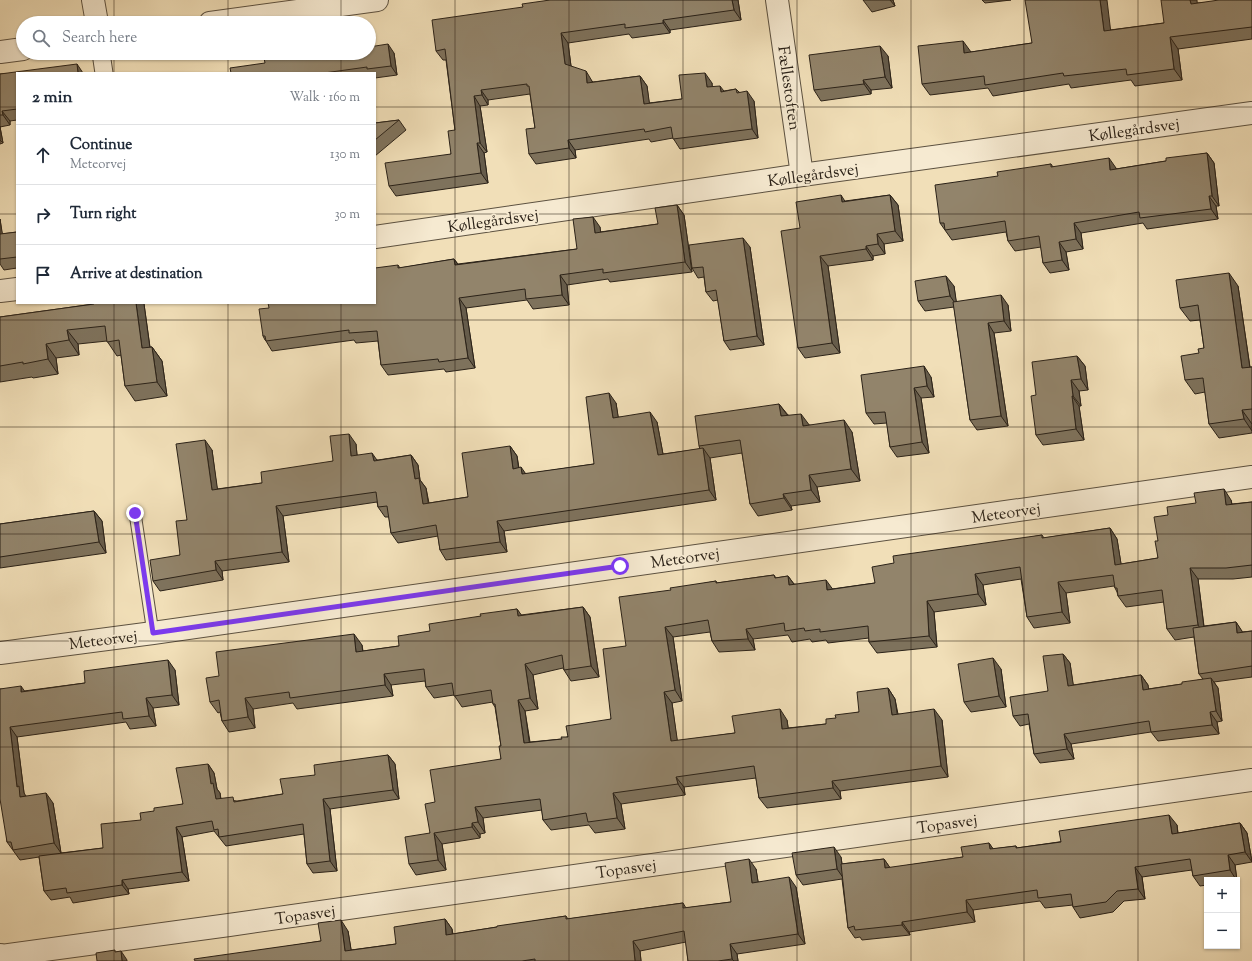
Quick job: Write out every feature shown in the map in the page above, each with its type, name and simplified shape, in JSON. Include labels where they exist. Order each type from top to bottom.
[{"type":"street","points":[[93,0],[96,16]]},
{"type":"street","points":[[261,16],[377,0]]},
{"type":"street","name":"Fællestoften","points":[[777,0],[802,175]]},
{"type":"street","points":[[0,52],[16,50]]},
{"type":"street","points":[[102,60],[104,72]]},
{"type":"street","name":"Køllegårdsvej","points":[[376,237],[802,175],[1252,113]]},
{"type":"street","points":[[0,291],[16,289]]},
{"type":"street","name":"Meteorvej","points":[[0,653],[153,633],[1252,477]]},
{"type":"street","name":"Topasvej","points":[[0,955],[258,921],[1252,780]]},
{"type":"street","points":[[0,955],[2,961]]},
{"type":"lane","points":[[135,513],[153,633]]},
{"type":"building","points":[[550,0],[732,0],[734,10],[663,20],[663,23],[625,28],[625,24],[561,33],[565,64],[586,71],[587,83],[640,76],[644,104],[682,99],[679,75],[705,73],[707,87],[720,86],[721,92],[736,89],[737,93],[747,91],[752,129],[673,139],[671,127],[645,132],[644,129],[568,140],[569,148],[529,154],[526,129],[535,128],[529,86],[527,86],[527,84],[481,90],[482,95],[474,96],[480,143],[477,143],[481,173],[389,186],[385,163],[451,154],[448,131],[455,130],[445,49],[436,51],[432,20],[523,7],[522,4]]},
{"type":"building","points":[[1025,0],[1100,0],[1104,31],[1164,23],[1161,0],[1190,0],[1191,4],[1219,0],[1252,0],[1252,27],[1170,37],[1174,69],[1127,75],[1126,69],[1064,76],[1063,73],[985,85],[984,76],[922,84],[918,46],[963,41],[964,53],[1032,43]]},
{"type":"building","points":[[388,44],[391,66],[367,69],[367,67],[331,72],[231,72],[230,68],[265,63],[264,60],[376,60],[376,46]]},
{"type":"building","points":[[880,46],[885,77],[863,80],[864,84],[814,90],[809,55]]},
{"type":"building","points":[[77,64],[78,72],[16,72],[16,109],[2,111],[3,115],[0,115],[0,74]]},
{"type":"building","points":[[399,120],[376,139],[376,123]]},
{"type":"building","points":[[1207,153],[1212,196],[1209,196],[1211,209],[1140,218],[1139,212],[1074,223],[1076,239],[1059,242],[1062,260],[1043,263],[1039,236],[1008,241],[1005,221],[945,230],[944,223],[940,223],[935,185],[998,176],[997,172],[1051,164],[1051,167],[1109,158],[1110,170],[1166,161],[1166,158]]},
{"type":"building","points":[[841,195],[842,202],[890,195],[895,231],[877,234],[878,244],[866,246],[866,249],[820,256],[832,343],[798,348],[781,231],[800,228],[796,202]]},
{"type":"building","points":[[677,205],[685,262],[603,273],[603,269],[560,275],[562,295],[526,299],[525,289],[459,298],[468,358],[439,362],[438,359],[381,365],[377,331],[349,333],[349,330],[266,341],[265,336],[263,336],[259,309],[269,308],[268,304],[376,304],[376,268],[398,265],[398,268],[454,259],[455,265],[577,249],[573,219],[593,217],[595,233],[658,224],[655,208]]},
{"type":"building","points":[[16,232],[16,257],[0,259],[0,234]]},
{"type":"building","points":[[743,238],[757,336],[724,341],[716,290],[706,292],[703,267],[692,268],[689,245]]},
{"type":"building","points":[[1229,273],[1242,368],[1252,367],[1252,409],[1242,410],[1244,419],[1209,424],[1203,378],[1185,380],[1181,356],[1199,353],[1198,349],[1204,348],[1198,305],[1180,308],[1176,280]]},
{"type":"building","points":[[946,276],[950,296],[918,301],[915,281]]},
{"type":"building","points":[[1001,295],[1004,321],[988,323],[1001,416],[970,420],[953,302]]},
{"type":"building","points":[[94,304],[136,304],[142,348],[152,347],[157,382],[125,386],[119,340],[107,342],[105,326],[67,330],[69,340],[46,344],[48,359],[23,364],[23,362],[0,366],[0,317]]},
{"type":"building","points":[[1077,356],[1081,379],[1071,380],[1076,429],[1036,435],[1031,396],[1036,395],[1032,362]]},
{"type":"building","points":[[924,366],[927,386],[914,388],[922,442],[890,447],[885,412],[866,413],[861,375]]},
{"type":"building","points":[[609,393],[613,418],[650,412],[658,455],[703,448],[709,490],[497,521],[500,542],[440,550],[436,525],[391,533],[387,506],[378,507],[376,492],[276,506],[282,552],[215,561],[216,570],[153,581],[150,560],[180,555],[176,521],[187,520],[176,444],[205,440],[212,490],[262,483],[261,472],[333,461],[330,436],[349,434],[351,456],[372,453],[374,461],[411,455],[415,479],[419,478],[423,504],[468,497],[462,453],[510,446],[513,469],[521,467],[522,474],[594,464],[586,397]]},
{"type":"building","points":[[779,404],[781,416],[801,414],[803,426],[844,420],[851,469],[809,475],[811,490],[783,494],[784,498],[750,504],[740,440],[699,446],[695,416]]},
{"type":"building","points":[[1224,489],[1226,505],[1252,502],[1252,565],[1226,568],[1190,568],[1198,625],[1167,629],[1162,590],[1118,596],[1113,575],[1058,582],[1062,612],[1027,617],[1020,567],[975,574],[978,594],[927,601],[929,636],[869,642],[868,626],[820,632],[820,629],[805,631],[804,628],[785,631],[784,623],[746,629],[748,639],[712,641],[708,620],[665,627],[675,690],[664,692],[671,741],[735,733],[732,716],[780,709],[782,729],[826,724],[826,719],[836,718],[835,715],[859,712],[857,692],[888,688],[892,715],[934,709],[941,766],[832,781],[833,788],[759,798],[754,766],[676,777],[678,784],[613,793],[617,818],[588,822],[586,813],[543,820],[540,799],[475,807],[478,822],[472,823],[472,827],[434,833],[438,860],[409,864],[405,837],[430,833],[425,804],[435,802],[430,770],[501,759],[499,746],[501,746],[495,704],[493,704],[491,690],[454,696],[452,683],[426,687],[424,669],[384,674],[385,685],[290,698],[289,692],[245,698],[248,717],[222,721],[219,700],[210,702],[206,678],[219,676],[216,652],[354,634],[356,652],[399,646],[398,636],[430,631],[429,624],[481,616],[480,614],[517,609],[518,616],[583,607],[591,666],[564,670],[562,655],[525,664],[530,698],[518,700],[524,743],[562,739],[561,737],[568,737],[566,726],[611,719],[603,649],[626,646],[619,597],[671,590],[670,588],[716,581],[716,583],[774,575],[775,578],[788,576],[789,585],[826,580],[827,590],[875,583],[872,567],[894,563],[893,556],[1042,535],[1042,538],[1110,528],[1115,565],[1158,558],[1155,541],[1158,541],[1154,517],[1168,515],[1167,507],[1196,503],[1194,493]]},
{"type":"building","points":[[94,511],[99,542],[0,557],[0,524]]},
{"type":"building","points":[[1236,622],[1237,633],[1252,631],[1252,666],[1199,674],[1193,628]]},
{"type":"building","points":[[1063,654],[1068,686],[1141,675],[1143,690],[1211,678],[1216,711],[1210,712],[1212,725],[1151,732],[1149,721],[1064,734],[1067,749],[1034,754],[1028,714],[1013,716],[1010,697],[1048,691],[1043,656]]},
{"type":"building","points":[[993,658],[999,696],[964,702],[958,664]]},
{"type":"building","points":[[168,660],[172,695],[146,698],[149,716],[123,719],[122,712],[10,727],[17,787],[19,786],[20,797],[46,793],[54,843],[13,850],[11,842],[7,842],[0,799],[0,689],[21,686],[21,692],[85,683],[84,671]]},
{"type":"building","points":[[388,755],[393,790],[323,799],[330,861],[307,864],[303,824],[219,837],[218,829],[214,830],[212,821],[176,827],[182,872],[122,880],[122,885],[67,893],[66,888],[44,891],[39,856],[103,848],[101,824],[141,820],[140,813],[154,811],[154,808],[183,804],[176,768],[208,764],[211,784],[213,783],[216,799],[233,797],[234,802],[283,794],[280,779],[315,775],[314,765]]},
{"type":"building","points":[[1169,815],[1172,834],[1240,823],[1245,852],[1228,855],[1230,870],[1193,876],[1190,859],[1135,867],[1138,889],[1117,891],[1106,902],[1073,907],[1071,894],[1038,898],[1037,890],[966,900],[967,912],[902,922],[902,925],[855,930],[854,926],[848,928],[841,864],[884,859],[885,868],[963,857],[961,847],[989,843],[990,849],[1016,846],[1016,848],[1061,842],[1059,831]]},
{"type":"building","points":[[834,847],[837,869],[796,875],[792,853]]},
{"type":"building","points":[[749,859],[752,883],[789,877],[798,934],[730,944],[732,959],[718,961],[688,961],[684,931],[633,941],[635,961],[535,961],[535,959],[522,961],[195,961],[194,959],[321,941],[318,923],[341,920],[345,951],[396,944],[394,927],[445,919],[446,935],[566,916],[566,919],[683,903],[683,908],[731,902],[725,863]]},
{"type":"building","points":[[115,950],[115,952],[121,951],[122,961],[97,961],[96,953]]},
{"type":"route","points":[[135,513],[153,633],[620,566]]}]
